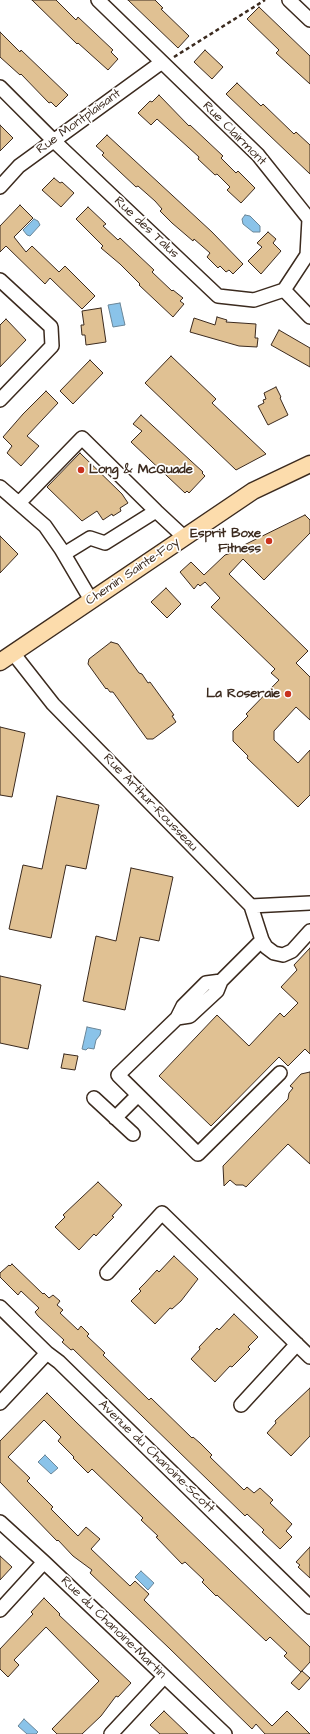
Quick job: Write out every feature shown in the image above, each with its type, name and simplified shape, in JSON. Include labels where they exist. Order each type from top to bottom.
[{"type":"main road","name":"Chemin Sainte-Foy","points":[[6,657],[252,491],[310,464]]},
{"type":"street","name":"Rue Clairmont","points":[[98,0],[258,155],[308,219],[307,255],[284,290]]},
{"type":"street","points":[[293,1],[310,20]]},
{"type":"street","name":"Rue Montplaisant","points":[[0,187],[19,166],[163,63]]},
{"type":"street","name":"Rue des Talus","points":[[0,87],[54,141],[218,296],[254,300],[284,290]]},
{"type":"street","points":[[0,280],[51,327],[52,346],[0,400]]},
{"type":"street","points":[[284,290],[310,317]]},
{"type":"street","points":[[19,503],[82,438],[184,537]]},
{"type":"street","points":[[0,487],[45,526],[64,554],[91,600]]},
{"type":"street","points":[[64,554],[90,538],[105,543],[156,511]]},
{"type":"street","name":"Rue Arthur-Rousseau","points":[[6,657],[251,906]]},
{"type":"street","points":[[310,903],[251,906],[262,940],[266,947],[274,953],[283,955],[292,951],[310,931]]},
{"type":"street","points":[[262,940],[221,980],[206,983],[183,1006],[177,1018],[118,1075],[198,1154],[280,1073]]},
{"type":"street","points":[[115,1118],[138,1095]]},
{"type":"street","points":[[94,1098],[133,1134]]},
{"type":"street","points":[[107,1273],[162,1213],[310,1357]]},
{"type":"street","name":"Avenue du Chanoine-Scott","points":[[0,1307],[47,1353],[70,1373],[310,1607]]},
{"type":"street","points":[[241,1405],[297,1344]]},
{"type":"street","points":[[0,1403],[47,1353]]},
{"type":"street","name":"Rue du Chanoine-Martin","points":[[0,1522],[225,1734]]},
{"type":"street","points":[[0,1610],[44,1562]]},
{"type":"street","points":[[112,1734],[164,1677]]},
{"type":"path","points":[[163,63],[265,0]]},
{"type":"water","points":[[245,215],[250,216],[260,226],[260,232],[253,232],[243,224],[242,219]]},
{"type":"water","points":[[34,219],[38,221],[40,225],[30,236],[27,235],[23,230]]},
{"type":"water","points":[[120,303],[125,325],[113,327],[108,305]]},
{"type":"water","points":[[87,1027],[101,1030],[100,1035],[96,1040],[94,1049],[82,1049]]},
{"type":"water","points":[[45,1455],[58,1468],[51,1474],[38,1462]]},
{"type":"water","points":[[141,1571],[154,1583],[148,1590],[135,1577]]},
{"type":"water","points":[[24,1719],[38,1732],[36,1734],[27,1734],[18,1726]]},
{"type":"building","points":[[32,0],[56,0],[76,20],[78,17],[113,50],[111,52],[118,59],[108,70],[78,43],[77,44]]},
{"type":"building","points":[[128,0],[155,0],[163,8],[161,9],[189,36],[178,48]]},
{"type":"building","points":[[259,7],[310,56],[310,84],[276,53],[279,50],[247,19]]},
{"type":"building","points":[[0,32],[68,95],[56,107],[51,102],[49,103],[21,74],[20,75],[0,57]]},
{"type":"building","points":[[205,50],[223,67],[212,79],[194,62]]},
{"type":"building","points":[[237,83],[261,106],[263,104],[294,134],[296,132],[310,145],[310,174],[226,94]]},
{"type":"building","points":[[159,95],[189,126],[190,125],[223,156],[221,158],[236,173],[238,171],[255,188],[241,203],[227,190],[230,187],[217,174],[215,175],[198,159],[199,157],[157,119],[151,125],[138,113],[150,101],[152,102]]},
{"type":"building","points":[[0,125],[13,138],[0,151]]},
{"type":"building","points":[[107,135],[212,232],[243,264],[233,274],[229,270],[226,272],[220,266],[218,268],[207,257],[210,253],[172,223],[160,211],[162,209],[155,201],[138,186],[136,187],[102,155],[104,153],[96,146]]},
{"type":"building","points":[[54,178],[60,183],[62,182],[74,193],[61,207],[42,190]]},
{"type":"building","points":[[20,205],[33,218],[14,237],[26,252],[32,246],[59,272],[65,266],[95,296],[82,309],[50,278],[45,284],[6,246],[0,252],[0,226]]},
{"type":"building","points":[[88,207],[106,224],[103,226],[118,240],[120,238],[154,270],[152,272],[172,291],[173,290],[183,298],[180,301],[184,304],[173,317],[139,285],[140,284],[120,264],[101,248],[103,246],[76,219]]},
{"type":"building","points":[[268,232],[276,239],[273,243],[281,251],[261,274],[248,261],[262,247],[257,243]]},
{"type":"building","points":[[101,308],[106,342],[86,345],[85,335],[82,335],[81,325],[84,325],[82,311]]},
{"type":"building","points":[[217,317],[227,320],[226,322],[256,324],[255,338],[258,338],[257,347],[239,346],[190,332],[194,318],[215,325]]},
{"type":"building","points":[[6,319],[26,340],[0,367],[0,325]]},
{"type":"building","points":[[279,330],[310,348],[310,367],[271,345]]},
{"type":"building","points":[[171,356],[216,399],[212,403],[266,454],[236,470],[145,383]]},
{"type":"building","points":[[90,360],[103,373],[73,404],[60,391]]},
{"type":"building","points":[[276,387],[288,415],[268,425],[258,406],[264,403],[263,400],[266,399],[264,393]]},
{"type":"building","points":[[46,391],[58,403],[27,436],[39,446],[21,466],[7,453],[12,446],[3,437]]},
{"type":"building","points":[[141,415],[203,472],[202,473],[205,476],[189,493],[187,491],[185,493],[131,442],[142,431],[133,424]]},
{"type":"building","name":"Long & McQuade","points":[[80,453],[122,494],[128,503],[120,508],[121,511],[113,516],[112,514],[103,520],[97,511],[82,521],[47,487]]},
{"type":"building","name":"La Roseraie","points":[[305,515],[310,520],[310,533],[264,580],[243,559],[229,574],[308,651],[296,663],[310,677],[310,720],[296,707],[274,731],[274,740],[298,763],[310,750],[310,795],[298,807],[247,758],[248,756],[233,741],[233,731],[248,716],[246,714],[279,680],[271,673],[275,669],[211,607],[220,598],[205,582],[200,586],[198,584],[194,589],[180,572],[191,562],[204,575],[225,555],[237,551],[236,549]]},
{"type":"building","points":[[0,536],[18,554],[0,573]]},
{"type":"building","points":[[166,588],[181,604],[167,618],[151,602]]},
{"type":"building","points":[[111,642],[118,644],[139,673],[142,674],[148,683],[150,682],[174,715],[172,716],[176,722],[153,739],[147,739],[113,692],[110,692],[107,688],[106,689],[88,664],[89,659]]},
{"type":"building","points":[[0,727],[25,733],[12,797],[0,795]]},
{"type":"building","points":[[57,796],[99,805],[86,869],[66,865],[51,938],[9,929],[23,865],[42,869]]},
{"type":"building","points":[[131,868],[173,877],[159,941],[140,937],[125,1010],[83,1001],[96,936],[116,941]]},
{"type":"building","points":[[310,948],[310,1054],[305,1049],[288,1066],[279,1057],[211,1126],[159,1076],[217,1015],[249,1046],[280,1013],[284,1017],[298,1003],[281,987],[297,970],[294,965]]},
{"type":"building","points":[[0,976],[41,985],[28,1049],[0,1043]]},
{"type":"building","points":[[64,1054],[78,1056],[75,1070],[61,1068]]},
{"type":"building","points":[[310,1072],[310,1164],[288,1144],[246,1187],[243,1185],[236,1185],[230,1180],[224,1186],[223,1166],[288,1099],[289,1093],[293,1088],[290,1086],[301,1074]]},
{"type":"building","points":[[98,1182],[122,1205],[112,1216],[114,1217],[96,1236],[94,1234],[79,1250],[55,1227],[65,1217],[63,1215]]},
{"type":"building","points":[[174,1256],[198,1279],[181,1301],[172,1309],[170,1308],[155,1324],[131,1301],[141,1291],[139,1289],[157,1270],[159,1272]]},
{"type":"building","points":[[12,1264],[43,1294],[44,1293],[49,1298],[53,1295],[60,1301],[57,1305],[63,1310],[60,1313],[78,1330],[81,1326],[89,1334],[87,1336],[105,1353],[103,1355],[149,1400],[151,1398],[192,1438],[193,1437],[200,1443],[212,1455],[210,1457],[244,1490],[247,1487],[254,1493],[260,1488],[273,1500],[270,1503],[292,1524],[286,1531],[292,1537],[280,1549],[262,1532],[264,1530],[247,1514],[245,1516],[73,1349],[71,1350],[62,1342],[64,1340],[35,1312],[39,1308],[21,1291],[18,1295],[0,1277],[0,1273]]},
{"type":"building","points":[[234,1314],[258,1337],[248,1347],[250,1349],[232,1367],[230,1366],[215,1382],[191,1359],[200,1349],[199,1347],[217,1328],[219,1330]]},
{"type":"building","points":[[310,1388],[310,1436],[291,1456],[267,1433],[276,1423],[275,1421]]},
{"type":"building","points":[[47,1393],[310,1647],[310,1662],[301,1672],[284,1656],[287,1653],[270,1637],[266,1641],[217,1595],[216,1596],[202,1582],[204,1580],[185,1562],[182,1564],[156,1537],[158,1536],[141,1520],[143,1518],[92,1469],[88,1473],[73,1458],[74,1457],[58,1441],[61,1437],[44,1420],[8,1457],[30,1478],[27,1481],[53,1507],[51,1509],[78,1536],[86,1527],[100,1539],[91,1549],[130,1586],[135,1581],[149,1594],[144,1600],[272,1726],[287,1711],[310,1734],[265,1734],[256,1724],[252,1729],[90,1573],[92,1570],[73,1556],[58,1540],[57,1541],[0,1482],[0,1441]]},
{"type":"building","points":[[310,1547],[310,1578],[298,1567],[300,1565],[296,1562]]},
{"type":"building","points":[[0,1556],[12,1567],[0,1580]]},
{"type":"building","points":[[44,1598],[60,1614],[59,1615],[131,1683],[118,1697],[116,1696],[101,1716],[82,1734],[57,1734],[52,1729],[99,1681],[46,1627],[14,1660],[19,1665],[8,1677],[0,1669],[0,1649],[33,1614],[31,1612]]},
{"type":"building","points":[[302,1671],[310,1678],[299,1690],[291,1683]]},
{"type":"building","points":[[164,1711],[188,1734],[160,1734],[150,1725]]},
{"type":"place","name":"Long & McQuade","points":[[81,470]]},
{"type":"place","name":"Esprit Boxe Fitness","points":[[269,541]]},
{"type":"place","name":"La Roseraie","points":[[288,694]]}]
